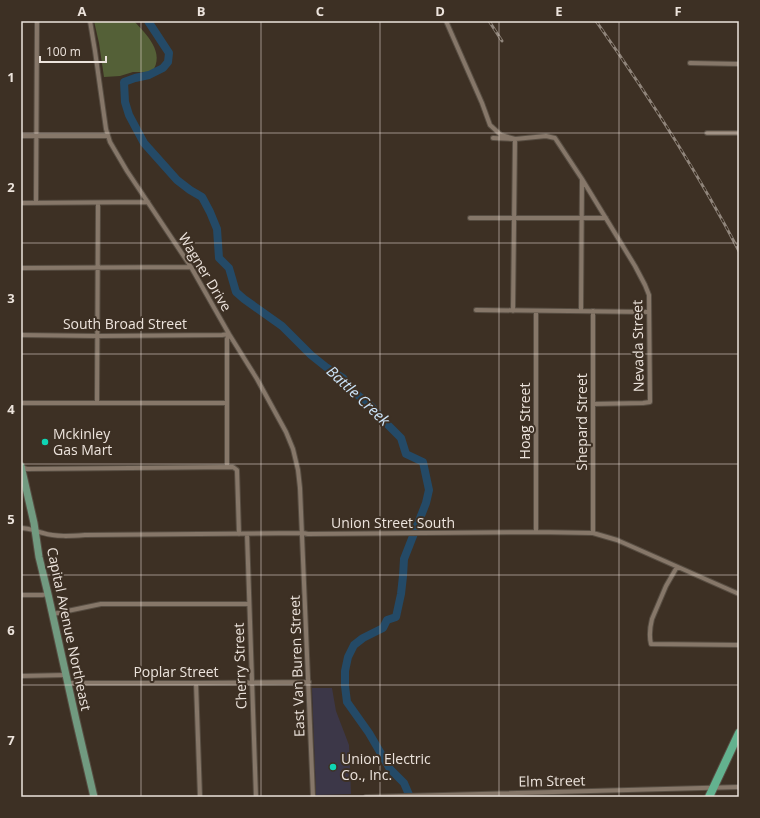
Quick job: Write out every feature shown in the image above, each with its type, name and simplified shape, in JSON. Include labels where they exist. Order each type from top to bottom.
[{"type":"highway","points":[[709,797],[739,733]]},
{"type":"main road","name":"Capital Avenue Northeast","points":[[21,467],[35,530],[39,557],[94,797]]},
{"type":"street","points":[[36,203],[37,21]]},
{"type":"street","name":"Wagner Drive","points":[[90,21],[101,100],[108,136],[115,152],[127,172],[191,267],[229,334],[257,379],[286,432],[293,449],[298,470],[303,533]]},
{"type":"street","points":[[446,21],[482,103],[490,125],[501,135],[515,139]]},
{"type":"street","points":[[690,63],[739,64]]},
{"type":"street","points":[[707,133],[739,134]]},
{"type":"street","points":[[21,136],[108,136]]},
{"type":"street","name":"Nevada Street","points":[[515,139],[546,136],[554,138],[606,218],[645,285],[649,295],[650,402],[593,404]]},
{"type":"street","points":[[493,138],[515,139]]},
{"type":"street","points":[[513,311],[515,139]]},
{"type":"street","points":[[581,311],[582,179]]},
{"type":"street","points":[[21,203],[148,202]]},
{"type":"street","points":[[97,403],[98,203]]},
{"type":"street","points":[[470,218],[606,218]]},
{"type":"street","points":[[21,268],[191,267]]},
{"type":"street","points":[[476,310],[649,312]]},
{"type":"street","name":"Hoag Street","points":[[536,311],[536,532]]},
{"type":"street","name":"Shepard Street","points":[[593,533],[594,311]]},
{"type":"street","points":[[227,467],[227,339],[229,334]]},
{"type":"street","name":"South Broad Street","points":[[21,335],[98,336],[229,334]]},
{"type":"street","points":[[21,404],[227,403]]},
{"type":"street","points":[[21,467],[27,469],[233,467],[237,470],[239,534]]},
{"type":"street","name":"Union Street South","points":[[21,528],[28,528],[44,534],[68,536],[303,533],[593,533],[617,540],[739,594]]},
{"type":"street","name":"East Van Buren Street","points":[[303,533],[313,797]]},
{"type":"street","name":"Cherry Street","points":[[247,534],[256,797]]},
{"type":"street","points":[[677,567],[666,586],[650,623],[651,644],[739,645]]},
{"type":"street","points":[[21,595],[48,594]]},
{"type":"street","points":[[53,614],[100,604],[249,604]]},
{"type":"street","points":[[21,676],[66,675]]},
{"type":"street","name":"Poplar Street","points":[[68,684],[309,682]]},
{"type":"street","points":[[196,683],[200,797]]},
{"type":"street","name":"Elm Street","points":[[366,797],[739,787]]},
{"type":"shaded area","points":[[312,688],[332,688],[336,711],[349,745],[351,794],[316,795]]},
{"type":"green space","points":[[94,21],[134,21],[149,38],[156,51],[156,65],[152,72],[133,72],[120,76],[104,77]]},
{"type":"waterway","name":"Battle Creek","points":[[148,21],[169,53],[168,62],[163,68],[149,75],[124,82],[125,102],[129,115],[144,143],[177,180],[202,197],[217,229],[219,258],[229,268],[236,292],[282,326],[311,355],[343,378],[354,392],[371,406],[401,438],[406,454],[423,462],[429,490],[426,503],[404,559],[401,594],[396,617],[387,620],[383,628],[363,638],[354,645],[348,657],[345,671],[347,702],[369,733],[390,769],[404,783],[410,797]]},
{"type":"railway","points":[[489,21],[502,41]]},
{"type":"railway","points":[[596,21],[671,134],[723,221],[739,251]]},
{"type":"place","name":"Mckinley Gas Mart","points":[[45,442]]},
{"type":"place","name":"Union Electric Co., Inc.","points":[[333,767]]}]
